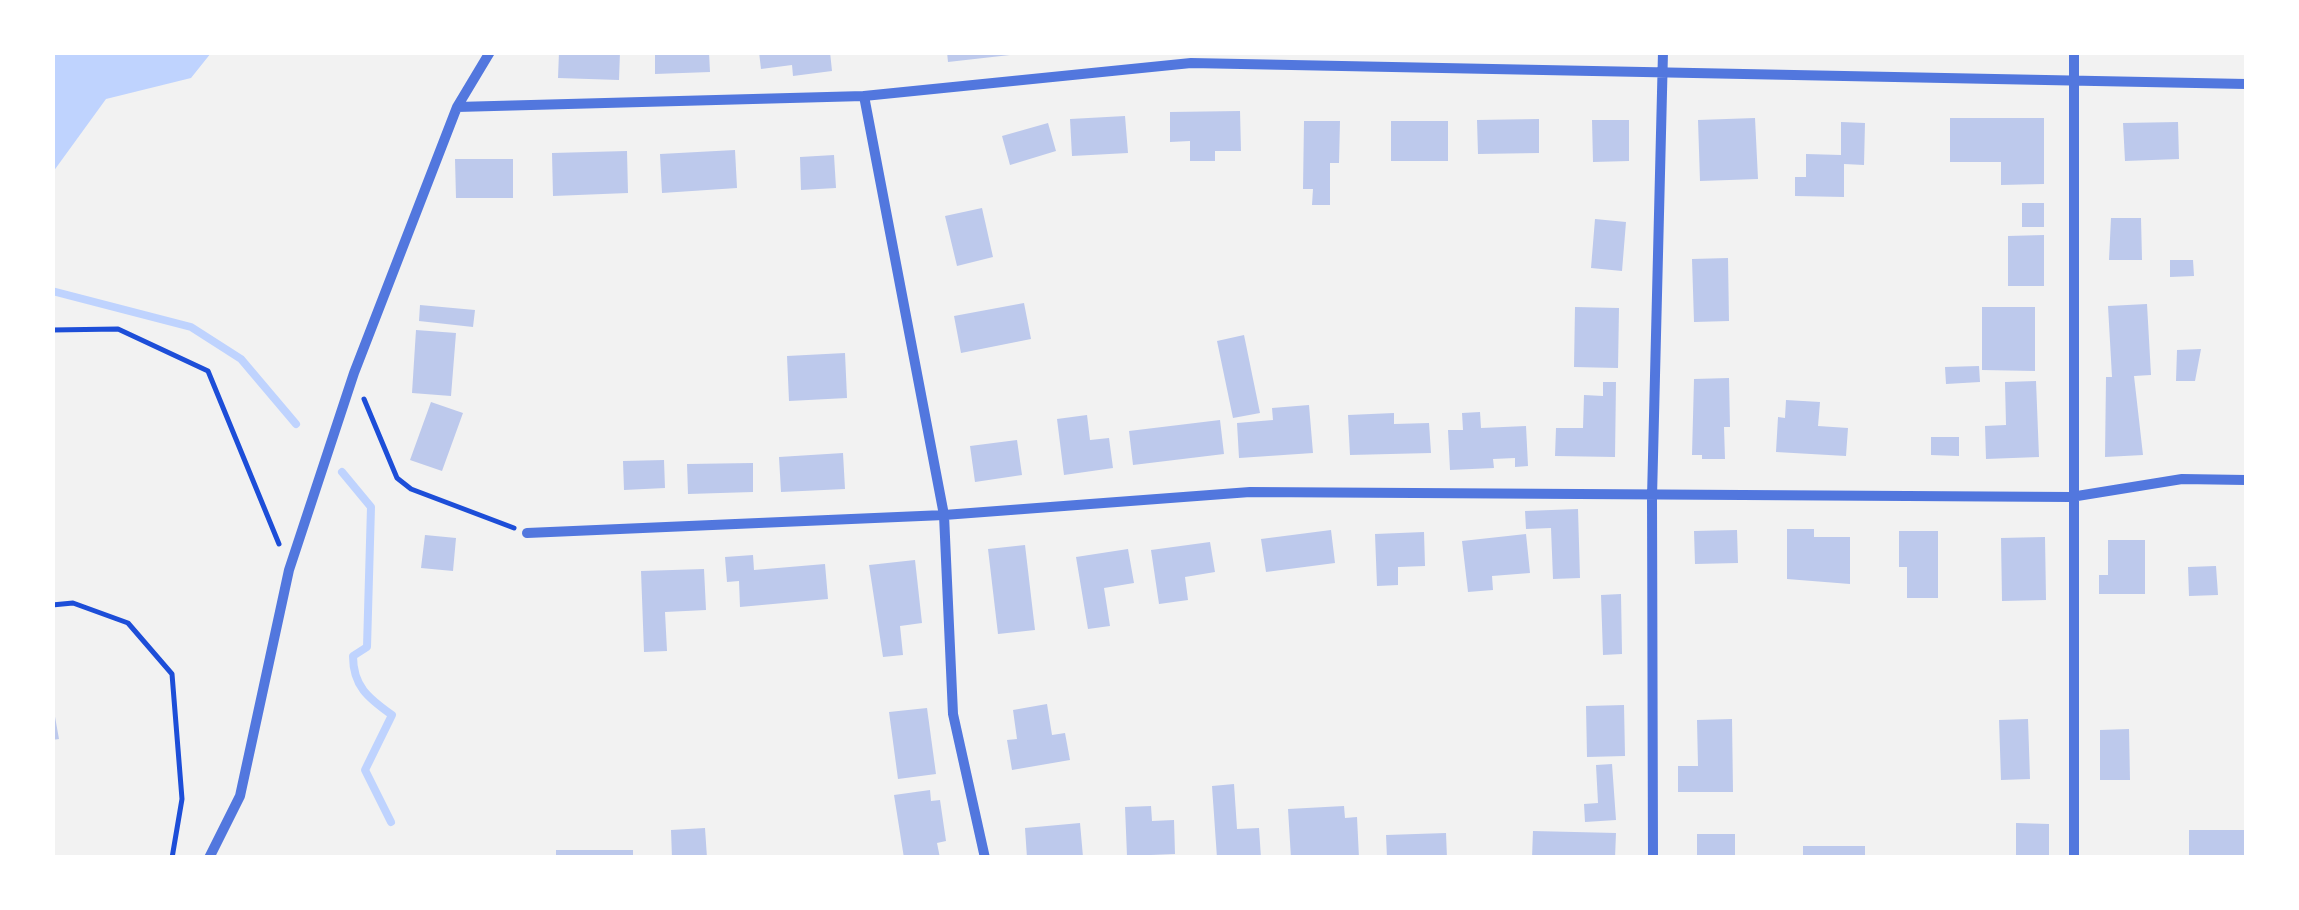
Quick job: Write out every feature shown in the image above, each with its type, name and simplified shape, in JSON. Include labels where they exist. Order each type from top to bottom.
[{"type":"street","points":[[209,858],[240,796],[290,570],[354,373],[457,107],[490,52]]},
{"type":"street","points":[[1653,858],[1652,497],[1663,52]]},
{"type":"street","points":[[2074,52],[2074,858]]},
{"type":"street","points":[[457,107],[864,96],[1191,64],[2246,84]]},
{"type":"street","points":[[864,96],[944,516],[952,714],[985,858]]},
{"type":"street","points":[[528,534],[944,516],[1250,492],[2071,497],[2182,479],[2246,480]]},
{"type":"path","points":[[52,330],[118,328],[208,371],[290,570]]},
{"type":"path","points":[[354,373],[397,478],[411,489],[528,534]]},
{"type":"path","points":[[52,605],[73,603],[128,623],[172,674],[182,799],[172,858]]},
{"type":"water","points":[[53,52],[211,53],[191,78],[106,99],[53,172]]},
{"type":"building","points":[[559,52],[620,52],[619,80],[558,78]]},
{"type":"building","points":[[655,52],[709,52],[710,72],[655,74]]},
{"type":"building","points":[[759,52],[830,52],[832,71],[793,76],[792,65],[761,69]]},
{"type":"building","points":[[947,52],[1010,52],[1010,55],[948,62]]},
{"type":"building","points":[[1240,111],[1241,151],[1215,151],[1215,161],[1190,161],[1190,141],[1170,142],[1170,112]]},
{"type":"building","points":[[1125,116],[1128,153],[1072,156],[1070,119]]},
{"type":"building","points":[[1755,118],[1758,179],[1700,181],[1698,120]]},
{"type":"building","points":[[1950,118],[2044,118],[2044,184],[2001,185],[2001,162],[1950,162]]},
{"type":"building","points":[[1539,119],[1539,153],[1478,154],[1477,120]]},
{"type":"building","points":[[1592,120],[1629,120],[1629,161],[1593,162]]},
{"type":"building","points":[[1304,121],[1340,121],[1339,163],[1330,163],[1330,205],[1312,205],[1313,189],[1303,189]]},
{"type":"building","points":[[1391,121],[1448,121],[1448,161],[1391,161]]},
{"type":"building","points":[[1841,122],[1865,123],[1864,165],[1844,164],[1844,197],[1795,196],[1795,177],[1806,177],[1806,154],[1841,155]]},
{"type":"building","points":[[2178,122],[2179,159],[2125,161],[2123,123]]},
{"type":"building","points":[[1048,123],[1056,151],[1010,165],[1002,136]]},
{"type":"building","points":[[735,150],[737,188],[662,193],[660,154]]},
{"type":"building","points":[[627,151],[628,193],[553,196],[552,153]]},
{"type":"building","points":[[834,155],[836,188],[801,190],[800,157]]},
{"type":"building","points":[[455,159],[513,159],[513,198],[456,198]]},
{"type":"building","points":[[2022,203],[2044,203],[2044,227],[2022,227]]},
{"type":"building","points":[[982,208],[993,257],[957,266],[945,216]]},
{"type":"building","points":[[2111,218],[2141,218],[2142,260],[2109,260]]},
{"type":"building","points":[[1595,219],[1626,222],[1622,271],[1591,268]]},
{"type":"building","points":[[2044,235],[2044,286],[2008,286],[2008,236]]},
{"type":"building","points":[[1728,258],[1729,321],[1694,322],[1692,259]]},
{"type":"building","points":[[2170,260],[2193,260],[2194,276],[2170,277]]},
{"type":"building","points":[[1024,303],[1031,339],[961,353],[954,316]]},
{"type":"building","points":[[2147,304],[2151,375],[2134,376],[2143,455],[2105,457],[2106,377],[2112,377],[2108,306]]},
{"type":"building","points":[[420,305],[475,310],[473,327],[419,321]]},
{"type":"building","points":[[1575,307],[1619,308],[1618,368],[1574,367]]},
{"type":"building","points":[[1982,307],[2035,307],[2035,371],[1982,370]]},
{"type":"building","points":[[416,330],[456,333],[451,396],[412,393]]},
{"type":"building","points":[[1244,335],[1260,413],[1233,418],[1217,341]]},
{"type":"building","points":[[2201,349],[2195,381],[2176,381],[2177,350]]},
{"type":"building","points":[[845,353],[847,398],[789,401],[787,356]]},
{"type":"building","points":[[1979,366],[1980,382],[1946,384],[1945,367]]},
{"type":"building","points":[[1729,378],[1730,427],[1724,427],[1725,459],[1692,455],[1694,379]]},
{"type":"building","points":[[2036,381],[2039,457],[1986,459],[1985,426],[2006,425],[2005,382]]},
{"type":"building","points":[[1603,382],[1616,382],[1615,457],[1555,456],[1556,428],[1583,428],[1584,395],[1603,396]]},
{"type":"building","points":[[1786,400],[1820,402],[1818,426],[1848,428],[1846,456],[1776,452],[1778,417],[1785,418]]},
{"type":"building","points":[[431,402],[463,413],[442,471],[410,460]]},
{"type":"building","points":[[1309,405],[1313,453],[1239,458],[1237,423],[1273,420],[1272,408]]},
{"type":"building","points":[[1480,412],[1481,428],[1526,426],[1528,466],[1515,467],[1515,458],[1493,459],[1494,468],[1450,470],[1448,430],[1463,430],[1462,413]]},
{"type":"building","points":[[1394,413],[1394,424],[1429,423],[1431,453],[1350,455],[1348,415]]},
{"type":"building","points":[[1087,415],[1090,440],[1109,438],[1113,468],[1064,475],[1057,419]]},
{"type":"building","points":[[1220,420],[1224,454],[1133,465],[1129,431]]},
{"type":"building","points":[[1931,437],[1959,437],[1959,456],[1931,455]]},
{"type":"building","points":[[1017,440],[1022,475],[975,482],[970,446]]},
{"type":"building","points":[[843,453],[845,489],[781,492],[779,457]]},
{"type":"building","points":[[664,460],[665,488],[624,490],[623,461]]},
{"type":"building","points":[[753,463],[753,492],[688,494],[687,464]]},
{"type":"building","points":[[1578,509],[1580,578],[1553,579],[1551,528],[1526,529],[1525,511]]},
{"type":"building","points":[[1787,529],[1814,529],[1814,537],[1850,537],[1850,584],[1787,579]]},
{"type":"building","points":[[1331,530],[1335,563],[1266,572],[1261,539]]},
{"type":"building","points":[[1737,530],[1738,563],[1695,564],[1694,531]]},
{"type":"building","points":[[1899,531],[1938,531],[1938,598],[1907,598],[1907,567],[1899,567]]},
{"type":"building","points":[[1424,532],[1425,566],[1398,567],[1398,585],[1377,586],[1375,534]]},
{"type":"building","points":[[1526,534],[1530,573],[1492,576],[1493,590],[1468,592],[1462,541]]},
{"type":"building","points":[[425,535],[456,538],[453,571],[421,568]]},
{"type":"building","points":[[2045,537],[2046,600],[2002,601],[2001,538]]},
{"type":"building","points":[[2108,540],[2145,540],[2145,594],[2099,594],[2099,575],[2108,575]]},
{"type":"building","points":[[1210,542],[1215,572],[1185,577],[1188,600],[1159,604],[1151,550]]},
{"type":"building","points":[[1025,545],[1035,630],[998,634],[988,549]]},
{"type":"building","points":[[1128,549],[1134,583],[1104,588],[1110,626],[1088,629],[1076,557]]},
{"type":"building","points":[[753,555],[754,570],[825,564],[828,599],[740,607],[739,581],[727,582],[725,557]]},
{"type":"building","points":[[915,560],[922,623],[900,626],[903,655],[883,657],[869,565]]},
{"type":"building","points":[[2216,566],[2218,595],[2189,596],[2188,567]]},
{"type":"building","points":[[704,569],[706,610],[665,612],[667,651],[644,652],[641,571]]},
{"type":"building","points":[[1621,594],[1622,654],[1603,655],[1601,595]]},
{"type":"building","points":[[52,700],[59,739],[52,740]]},
{"type":"building","points":[[1047,704],[1052,735],[1065,733],[1070,760],[1012,770],[1007,740],[1017,739],[1013,710]]},
{"type":"building","points":[[1624,705],[1625,756],[1587,757],[1586,706]]},
{"type":"building","points":[[927,708],[936,774],[898,779],[889,712]]},
{"type":"building","points":[[1732,719],[1733,792],[1678,792],[1678,766],[1698,766],[1697,720]]},
{"type":"building","points":[[2028,719],[2030,779],[2001,780],[1999,720]]},
{"type":"building","points":[[2129,729],[2130,780],[2100,780],[2100,730]]},
{"type":"building","points":[[1612,764],[1616,820],[1585,822],[1584,804],[1598,803],[1596,765]]},
{"type":"building","points":[[1234,784],[1237,829],[1259,828],[1261,858],[1217,858],[1212,786]]},
{"type":"building","points":[[930,790],[931,801],[940,800],[946,841],[937,843],[940,858],[904,858],[894,795]]},
{"type":"building","points":[[1151,806],[1152,821],[1174,820],[1175,854],[1127,856],[1125,807]]},
{"type":"building","points":[[1344,806],[1345,818],[1357,817],[1359,858],[1291,858],[1288,809]]},
{"type":"building","points":[[1080,823],[1083,857],[1027,858],[1025,828]]},
{"type":"building","points":[[2016,823],[2049,824],[2049,858],[2016,858]]},
{"type":"building","points":[[705,828],[707,858],[672,858],[671,830]]},
{"type":"building","points":[[2189,830],[2246,830],[2246,858],[2189,858]]},
{"type":"building","points":[[1533,831],[1616,833],[1615,858],[1532,858]]},
{"type":"building","points":[[1446,833],[1447,858],[1387,858],[1386,835]]},
{"type":"building","points":[[1697,834],[1735,834],[1735,858],[1697,858]]},
{"type":"building","points":[[1803,846],[1865,846],[1865,858],[1803,858]]},
{"type":"building","points":[[556,850],[633,850],[633,858],[556,858]]},
{"type":"waterway","points":[[52,291],[191,327],[241,359],[296,424]]},
{"type":"waterway","points":[[342,472],[371,507],[367,647],[353,656],[363,690],[392,715],[365,770],[391,822]]}]
